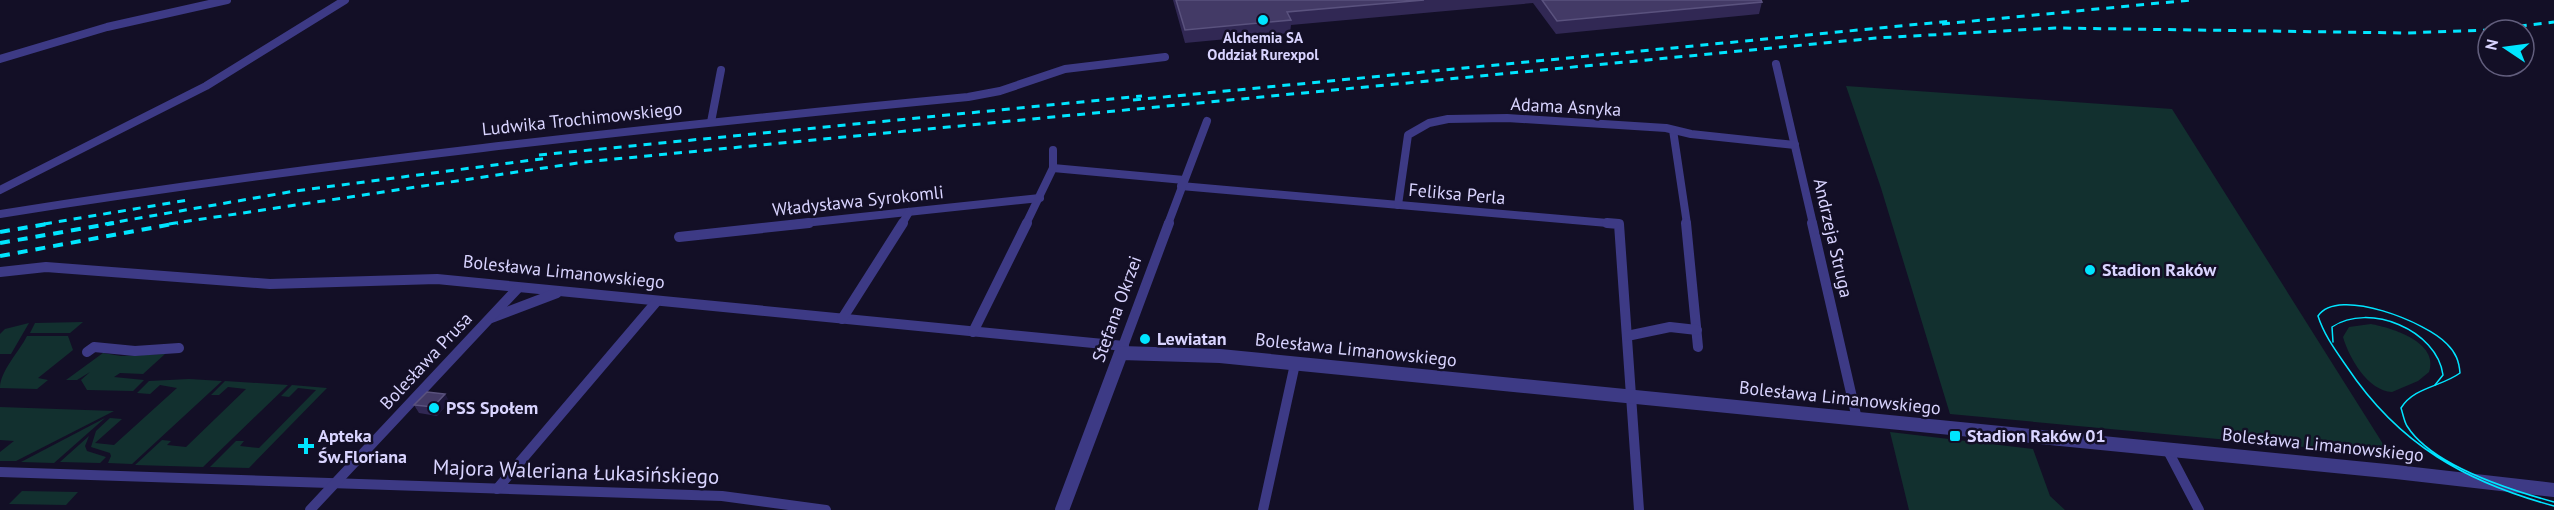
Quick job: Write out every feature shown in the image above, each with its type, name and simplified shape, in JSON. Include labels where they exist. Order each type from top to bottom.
[{"type":"street","points":[[0,59],[107,27],[226,0]]},
{"type":"street","points":[[0,190],[206,86],[345,0]]},
{"type":"street","name":"Ludwika Trochimowskiego","points":[[0,214],[304,168],[711,122],[968,97],[1000,91],[1065,69],[1166,57]]},
{"type":"street","name":"Andrzeja Struga","points":[[1776,64],[1857,419]]},
{"type":"street","points":[[711,122],[721,70]]},
{"type":"street","name":"Adama Asnyka","points":[[1398,205],[1408,135],[1429,123],[1448,119],[1507,118],[1673,130],[1795,145]]},
{"type":"street","name":"Stefana Okrzei","points":[[1062,510],[1207,121]]},
{"type":"street","points":[[1673,130],[1686,219],[1698,347]]},
{"type":"street","points":[[973,332],[1040,198],[1053,168],[1053,150]]},
{"type":"street","name":"Feliksa Perla","points":[[1053,168],[1398,205],[1619,224],[1639,510]]},
{"type":"street","name":"Władysława Syrokomli","points":[[679,237],[1040,198]]},
{"type":"street","points":[[842,319],[890,247],[909,212]]},
{"type":"street","name":"Bolesława Limanowskiego","points":[[0,272],[46,267],[270,284],[419,279],[973,332],[1122,349],[1632,396],[2554,490]]},
{"type":"street","name":"Bolesława Prusa","points":[[310,510],[518,288]]},
{"type":"street","points":[[486,321],[560,292]]},
{"type":"street","points":[[497,489],[657,301]]},
{"type":"street","points":[[1628,336],[1670,327],[1697,330]]},
{"type":"street","points":[[87,352],[94,347],[135,351],[179,348]]},
{"type":"street","points":[[1263,510],[1295,364]]},
{"type":"street","points":[[2167,449],[2199,510]]},
{"type":"street","name":"Majora Waleriana Łukasińskiego","points":[[0,472],[722,496],[826,510]]},
{"type":"green space","points":[[1846,86],[2172,109],[2390,455],[1950,414],[1881,188]]},
{"type":"green space","points":[[83,322],[70,333],[30,333],[35,323]]},
{"type":"green space","points":[[29,323],[11,354],[0,354],[0,334],[5,329]]},
{"type":"green space","points":[[2371,324],[2401,333],[2421,345],[2430,361],[2429,372],[2418,381],[2392,392],[2375,386],[2355,363],[2343,337],[2349,327]]},
{"type":"green space","points":[[27,336],[68,336],[73,350],[38,378],[48,380],[37,389],[0,388],[6,368]]},
{"type":"green space","points":[[103,353],[121,356],[165,354],[143,374],[120,373],[114,377],[144,380],[133,391],[87,390],[81,380],[90,372],[77,380],[66,380]]},
{"type":"green space","points":[[189,379],[222,381],[132,464],[108,463],[110,453],[91,447],[96,431],[110,418],[122,419],[95,443],[114,445],[177,388],[160,385],[150,394],[137,393],[149,381]]},
{"type":"green space","points":[[225,381],[288,385],[203,467],[135,465],[162,440],[171,441],[167,445],[186,447],[246,389],[228,387],[219,395],[211,395]]},
{"type":"green space","points":[[292,385],[327,388],[249,468],[210,467],[236,441],[244,441],[240,446],[259,448],[316,390],[298,388],[289,397],[281,396]]},
{"type":"green space","points":[[0,407],[114,411],[16,461],[0,461],[0,452],[14,441],[0,440]]},
{"type":"green space","points":[[105,418],[54,463],[21,462]]},
{"type":"green space","points":[[1890,432],[2033,449],[2050,496],[2065,510],[1909,510]]},
{"type":"green space","points":[[89,436],[85,446],[87,451],[106,457],[100,463],[60,462]]},
{"type":"green space","points":[[22,491],[78,492],[66,505],[9,504]]},
{"type":"building","points":[[1176,0],[1424,0],[1287,12],[1291,20],[1185,30]]},
{"type":"building","points":[[1542,0],[1761,0],[1762,2],[1557,21]]},
{"type":"building","points":[[427,392],[445,394],[433,407],[414,405]]},
{"type":"tram line","points":[[2435,385],[2460,373],[2458,361],[2447,344],[2422,327],[2403,318],[2363,306],[2344,305],[2329,308],[2318,316],[2331,343],[2367,394],[2412,439],[2437,457],[2464,472],[2492,485],[2554,506]]},
{"type":"tram line","points":[[2333,342],[2332,327],[2347,320],[2382,319],[2399,325],[2415,333],[2438,359],[2443,375],[2435,385]]},
{"type":"tram line","points":[[2435,385],[2420,391],[2406,401],[2401,408],[2407,426],[2419,440],[2434,453],[2473,475],[2554,502]]},
{"type":"railway","points":[[1942,24],[2191,0]]},
{"type":"railway","points":[[1133,100],[1952,21]]},
{"type":"railway","points":[[2536,24],[2554,22]]},
{"type":"railway","points":[[169,224],[584,162],[1876,38],[2055,28],[2406,33],[2476,30]]},
{"type":"railway","points":[[539,155],[1142,96]]},
{"type":"railway","points":[[105,224],[295,191],[548,158]]},
{"type":"railway","points":[[44,224],[188,200]]},
{"type":"railway","points":[[0,232],[53,223]]},
{"type":"railway","points":[[0,243],[114,223]]},
{"type":"railway","points":[[0,256],[178,223]]},
{"type":"place","name":"Alchemia SA Oddział Rurexpol","points":[[1263,20]]},
{"type":"place","name":"Stadion Raków","points":[[2090,270]]},
{"type":"place","name":"Lewiatan","points":[[1145,339]]},
{"type":"place","name":"PSS Społem","points":[[434,408]]},
{"type":"place","name":"Stadion Raków 01","points":[[1955,436]]},
{"type":"place","name":"Apteka Św.Floriana","points":[[306,446]]}]
